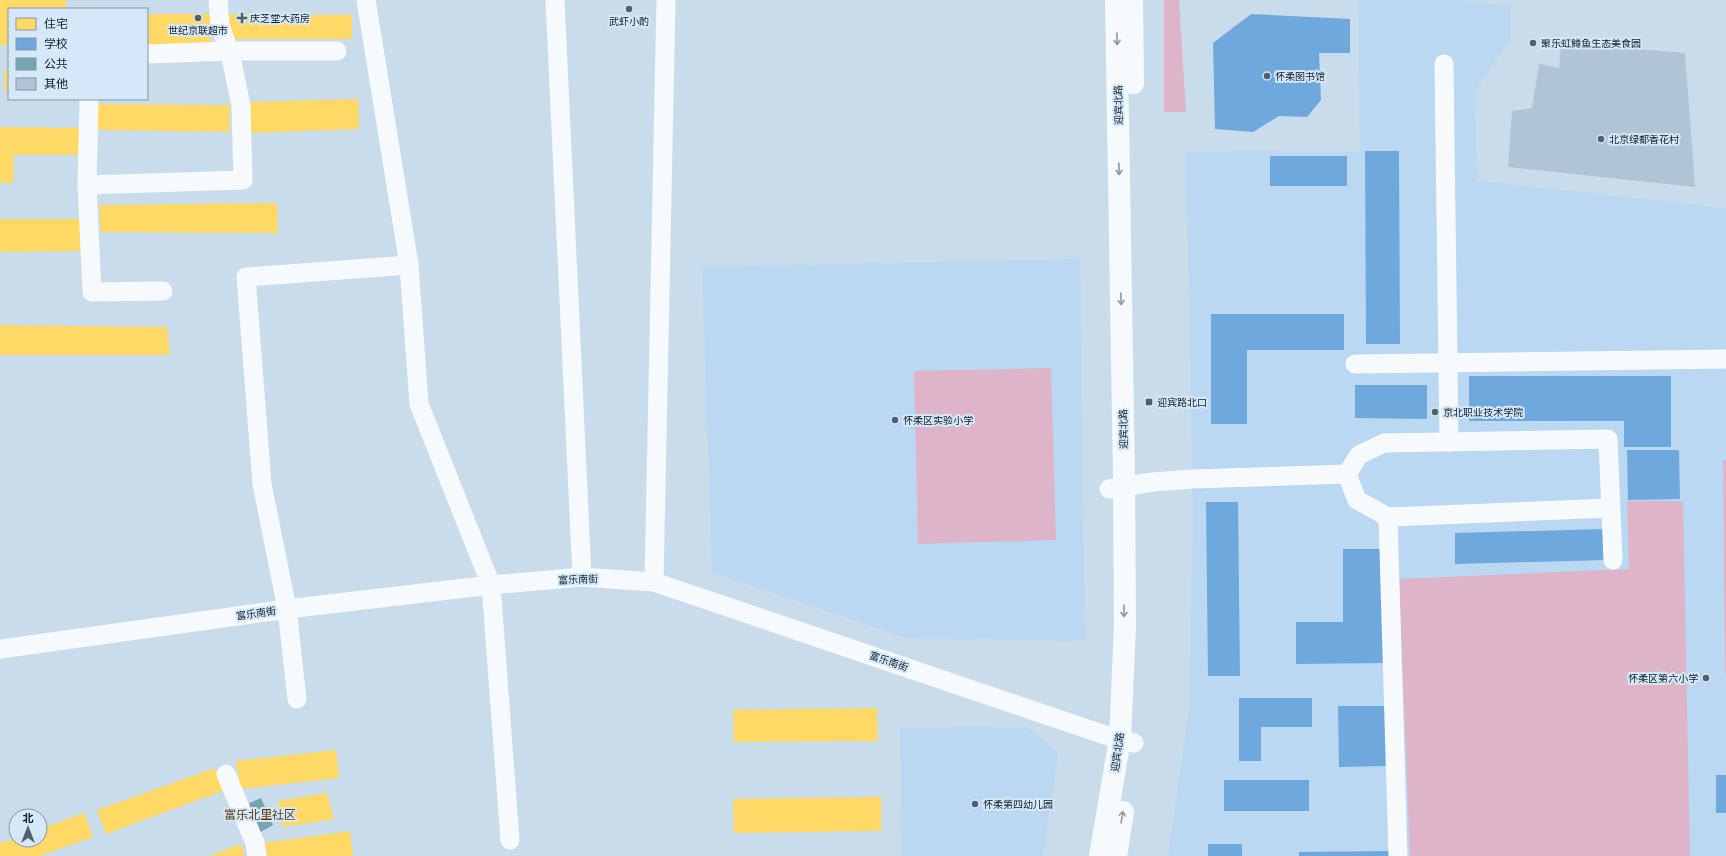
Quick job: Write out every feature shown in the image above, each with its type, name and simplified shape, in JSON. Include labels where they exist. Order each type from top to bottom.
[{"type":"main road","name":"迎宾北路","points":[[1100,856],[1127,741],[1139,676],[1123,488],[1116,0]]},
{"type":"main road","name":"迎宾北路","points":[[1123,488],[1137,399],[1132,0]]},
{"type":"main road","name":"迎宾北路","points":[[1116,856],[1127,741]]},
{"type":"street","points":[[87,185],[243,180],[241,106],[229,51],[220,25],[218,0]]},
{"type":"street","points":[[366,0],[409,265],[419,404],[491,585],[510,840]]},
{"type":"street","points":[[555,0],[582,577]]},
{"type":"street","points":[[654,582],[666,0]]},
{"type":"street","points":[[148,54],[229,51],[337,51]]},
{"type":"street","points":[[1444,64],[1449,442]]},
{"type":"street","points":[[89,100],[87,185],[92,292],[163,291]]},
{"type":"street","points":[[296,699],[287,609],[262,484],[246,277],[409,265]]},
{"type":"street","points":[[1355,364],[1726,359]]},
{"type":"street","points":[[1347,474],[1359,455],[1384,443],[1608,439],[1613,560]]},
{"type":"street","points":[[1123,488],[1153,482],[1192,479],[1347,474]]},
{"type":"street","points":[[1347,474],[1357,500],[1388,517],[1611,508]]},
{"type":"street","points":[[1388,517],[1398,856]]},
{"type":"street","name":"富乐南街","points":[[0,649],[287,609],[491,585],[582,577],[654,582],[1127,741]]},
{"type":"street","points":[[226,774],[254,843],[257,856]]},
{"type":"shaded area","points":[[1164,0],[1179,0],[1186,112],[1164,112]]},
{"type":"shaded area","name":"京北职业技术学院","points":[[1358,0],[1452,0],[1511,6],[1510,40],[1475,90],[1477,181],[1726,209],[1726,856],[1168,856],[1189,711],[1193,510],[1186,151],[1360,152]]},
{"type":"shaded area","name":"怀柔区实验小学","points":[[1080,259],[1085,641],[906,638],[712,572],[702,267]]},
{"type":"shaded area","points":[[1051,368],[1056,540],[918,544],[914,371]]},
{"type":"shaded area","points":[[1723,460],[1726,460],[1726,674],[1725,674]]},
{"type":"shaded area","points":[[1627,501],[1683,501],[1690,856],[1410,856],[1399,579],[1629,569]]},
{"type":"shaded area","name":"怀柔第四幼儿园","points":[[1027,727],[1058,753],[1043,856],[901,856],[900,728]]},
{"type":"building: 住宅","points":[[0,0],[66,0],[66,8],[8,8],[8,45],[0,45]]},
{"type":"building: 住宅","points":[[148,14],[210,14],[211,44],[148,45]]},
{"type":"building: 住宅","points":[[229,14],[352,15],[352,39],[230,39]]},
{"type":"building: 住宅","points":[[8,70],[8,92],[5,92],[4,71]]},
{"type":"building: 住宅","points":[[358,99],[359,129],[248,133],[247,102]]},
{"type":"building: 住宅","points":[[98,104],[230,105],[229,132],[98,130]]},
{"type":"building: 住宅","points":[[0,127],[79,128],[79,155],[14,155],[13,183],[0,183]]},
{"type":"building: 住宅","points":[[277,203],[278,233],[101,232],[99,205]]},
{"type":"building: 住宅","points":[[0,219],[81,219],[82,251],[0,252]]},
{"type":"building: 住宅","points":[[0,325],[167,327],[170,355],[0,355]]},
{"type":"building: 住宅","points":[[877,708],[878,741],[734,742],[733,710]]},
{"type":"building: 住宅","points":[[336,750],[339,778],[240,789],[236,761]]},
{"type":"building: 住宅","points":[[215,768],[223,791],[106,834],[97,810]]},
{"type":"building: 住宅","points":[[327,793],[334,819],[283,827],[278,801]]},
{"type":"building: 住宅","points":[[881,797],[881,831],[734,833],[733,799]]},
{"type":"building: 住宅","points":[[84,813],[93,837],[39,856],[0,856],[0,843],[8,840],[8,848],[48,848],[48,826]]},
{"type":"building: 住宅","points":[[350,831],[353,856],[267,856],[265,843]]},
{"type":"building: 住宅","points":[[241,844],[245,856],[209,856]]},
{"type":"building: 学校","name":"怀柔图书馆","points":[[1251,14],[1350,19],[1350,53],[1319,53],[1321,100],[1307,117],[1279,116],[1253,132],[1215,129],[1213,43]]},
{"type":"building: 学校","points":[[1365,151],[1399,151],[1400,344],[1366,344]]},
{"type":"building: 学校","points":[[1270,156],[1347,156],[1347,186],[1270,186]]},
{"type":"building: 学校","points":[[1211,314],[1344,314],[1344,350],[1247,350],[1247,424],[1211,424]]},
{"type":"building: 学校","points":[[1469,376],[1671,376],[1671,447],[1624,447],[1624,421],[1469,421]]},
{"type":"building: 学校","points":[[1355,385],[1427,385],[1427,419],[1355,418]]},
{"type":"building: 学校","points":[[1627,450],[1679,450],[1680,499],[1628,500]]},
{"type":"building: 学校","points":[[1206,502],[1238,502],[1240,676],[1208,676]]},
{"type":"building: 学校","points":[[1605,529],[1606,560],[1455,564],[1455,533]]},
{"type":"building: 学校","points":[[1343,549],[1385,549],[1386,663],[1296,664],[1296,622],[1343,622]]},
{"type":"building: 学校","points":[[1239,698],[1312,698],[1312,727],[1261,727],[1261,761],[1239,761]]},
{"type":"building: 学校","points":[[1338,706],[1387,706],[1388,766],[1339,767]]},
{"type":"building: 学校","points":[[1716,775],[1726,775],[1726,813],[1716,813]]},
{"type":"building: 学校","points":[[1224,780],[1309,780],[1309,811],[1224,811]]},
{"type":"building: 学校","points":[[1208,844],[1242,844],[1242,856],[1208,856]]},
{"type":"building: 学校","points":[[1392,851],[1392,856],[1299,856],[1299,852]]},
{"type":"building: 公共","points":[[261,798],[273,825],[259,833],[245,805]]},
{"type":"building: 其他","name":"北京绿都香花村","points":[[1561,43],[1685,53],[1695,187],[1508,167],[1512,111],[1532,108],[1539,64],[1559,68]]},
{"type":"place","name":"武虾小酌","points":[[629,9]]},
{"type":"place","name":"世纪京联超市","points":[[198,18]]},
{"type":"place","name":"庆芝堂大药房","points":[[242,18]]},
{"type":"place","name":"聚乐虹鳟鱼生态美食园","points":[[1533,43]]},
{"type":"place","name":"怀柔图书馆","points":[[1267,76]]},
{"type":"place","name":"北京绿都香花村","points":[[1601,139]]},
{"type":"place","name":"迎宾路北口","points":[[1149,402]]},
{"type":"place","name":"京北职业技术学院","points":[[1435,412]]},
{"type":"place","name":"怀柔区实验小学","points":[[895,420]]},
{"type":"place","name":"怀柔区第六小学","points":[[1706,678]]},
{"type":"place","name":"怀柔第四幼儿园","points":[[975,804]]},
{"type":"district","name":"富乐北里社区","points":[[260,815]]}]
